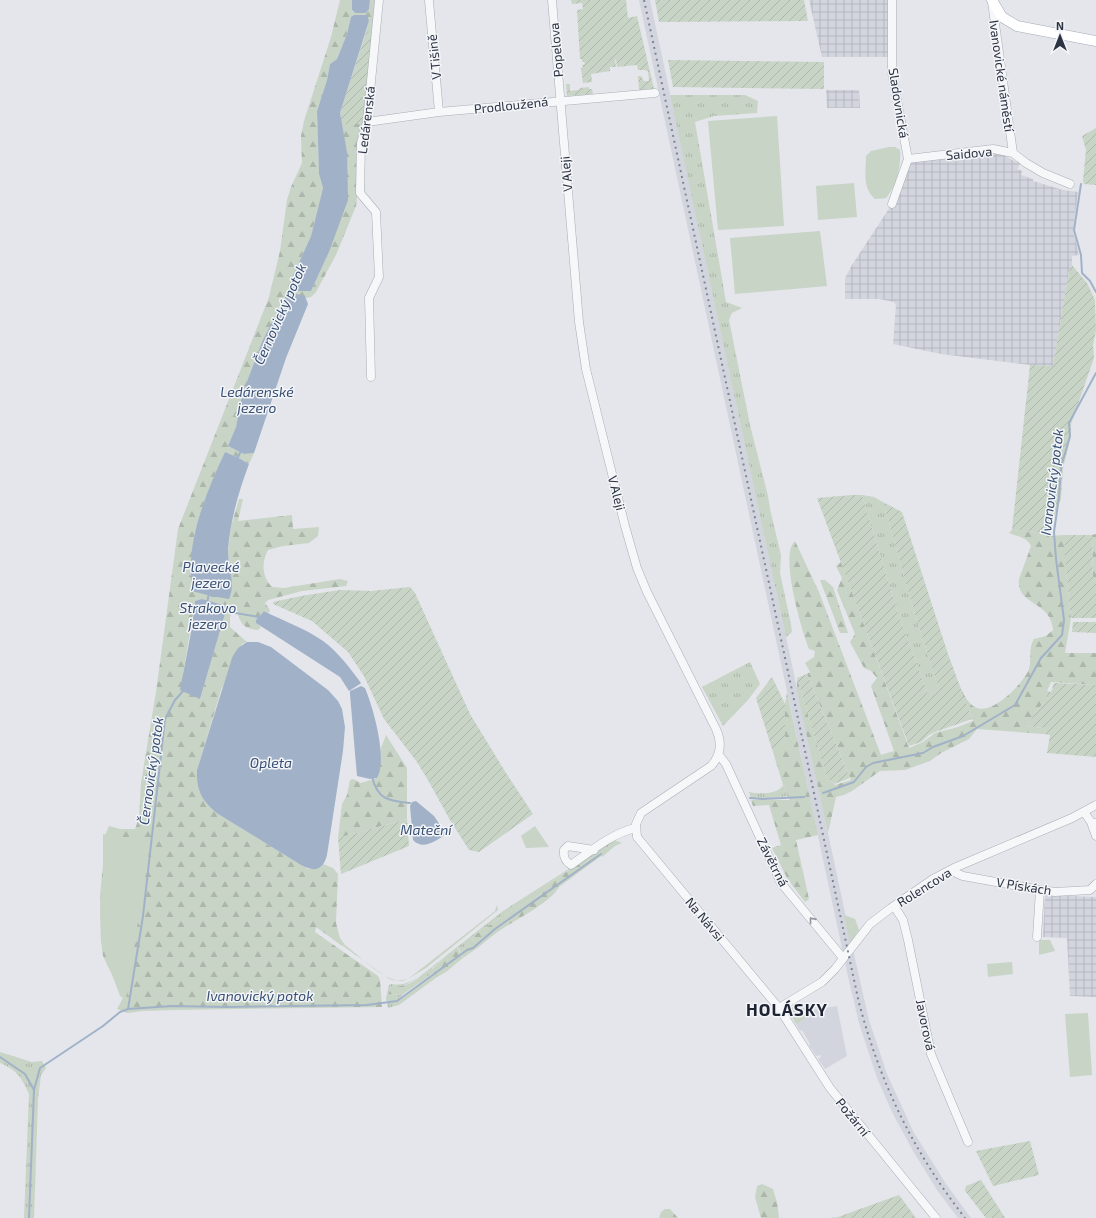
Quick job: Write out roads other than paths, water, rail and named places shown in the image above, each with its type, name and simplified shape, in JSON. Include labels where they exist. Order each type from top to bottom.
[{"type":"main road","points":[[992,1],[1002,18],[1017,26],[1096,41]]},
{"type":"street","name":"Ledárenská","points":[[371,377],[369,298],[379,277],[376,212],[360,193],[361,143],[367,122],[379,0]]},
{"type":"street","name":"Popelova","points":[[552,0],[560,100]]},
{"type":"street","name":"Sladovnická","points":[[892,0],[892,73],[908,159]]},
{"type":"street","name":"V Tišině","points":[[429,1],[439,112]]},
{"type":"street","name":"Ivanovické náměstí","points":[[992,1],[1013,153]]},
{"type":"street","name":"Prodloužená","points":[[367,122],[439,112],[560,100],[655,93]]},
{"type":"street","name":"V Aleji","points":[[560,100],[578,322],[586,369],[626,530],[637,568],[647,592],[718,735],[720,747],[719,755]]},
{"type":"street","name":"Saidova","points":[[908,159],[993,149],[1013,153],[1043,173],[1070,184]]},
{"type":"street","points":[[892,204],[908,159]]},
{"type":"street","points":[[594,850],[622,832],[635,828],[641,813],[709,768],[719,755]]},
{"type":"street","name":"Závětrná","points":[[719,755],[726,764],[781,883],[843,958]]},
{"type":"street","name":"Rolencova","points":[[780,1008],[822,982],[836,968],[870,924],[933,879],[954,868],[1084,812],[1096,805]]},
{"type":"street","points":[[1084,812],[1093,822],[1096,836]]},
{"type":"street","name":"Na Návsi","points":[[635,828],[637,837],[642,844],[780,1008]]},
{"type":"street","name":"V Pískách","points":[[954,868],[956,873],[963,876],[1055,892],[1090,890],[1096,884]]},
{"type":"street","points":[[1037,937],[1040,890]]},
{"type":"street","name":"Javorová","points":[[894,906],[903,920],[931,1054],[968,1142]]},
{"type":"street","name":"Požární","points":[[780,1008],[830,1088],[936,1218]]},
{"type":"water","points":[[352,0],[370,0],[369,9],[366,13],[355,13],[352,10]]},
{"type":"water","points":[[354,15],[367,15],[369,21],[340,113],[347,152],[348,200],[329,252],[311,291],[298,291],[291,287],[291,280],[311,236],[323,188],[319,174],[317,111],[327,80],[330,64],[337,59],[347,34],[351,17]]},
{"type":"water","name":"Ledárenské jezero","points":[[288,292],[305,296],[308,304],[286,358],[254,453],[244,454],[228,446],[236,427],[242,395],[262,342]]},
{"type":"water","name":"Plavecké jezero","points":[[225,452],[249,464],[236,506],[229,539],[228,556],[232,587],[229,599],[192,591],[191,573],[191,555],[198,520],[210,485]]},
{"type":"water","name":"Strakovo jezero","points":[[202,599],[227,607],[200,699],[180,690],[192,627],[195,601]]},
{"type":"water","points":[[264,611],[301,628],[323,641],[339,655],[361,683],[349,691],[340,677],[256,623],[256,620]]},
{"type":"water","name":"Opleta","points":[[247,642],[258,642],[271,647],[328,690],[338,701],[342,709],[345,727],[343,751],[327,855],[323,864],[317,869],[310,869],[301,865],[218,814],[204,800],[199,790],[197,770],[232,658],[238,648]]},
{"type":"water","points":[[361,686],[365,688],[372,707],[380,746],[380,769],[377,778],[370,779],[357,776],[350,691]]},
{"type":"water","name":"Mateční","points":[[416,801],[434,816],[446,834],[425,845],[421,845],[413,840],[410,806],[412,802]]},
{"type":"waterway","name":"Ivanovický potok","points":[[1081,184],[1074,230],[1081,255],[1082,273],[1090,281],[1096,292]]},
{"type":"waterway","name":"Ivanovický potok","points":[[823,793],[854,782],[866,767],[873,763],[923,753],[933,747],[963,736],[1015,705],[1041,658],[1062,635],[1064,620],[1054,532],[1059,497],[1061,467],[1070,436],[1069,423],[1096,373]]},
{"type":"waterway","name":"Černovický potok","points":[[237,459],[241,451]]},
{"type":"waterway","name":"Černovický potok","points":[[207,603],[209,593]]},
{"type":"waterway","points":[[224,611],[259,617]]},
{"type":"waterway","name":"Černovický potok","points":[[128,1009],[143,916],[165,719],[175,700],[184,690]]},
{"type":"waterway","points":[[372,776],[377,790],[385,798],[410,803]]},
{"type":"waterway","name":"Ivanovický potok","points":[[750,798],[762,799],[804,797]]},
{"type":"waterway","name":"Ivanovický potok","points":[[29,1218],[34,1090],[40,1068],[103,1026],[120,1012],[128,1009],[172,1006],[227,1007],[367,1005],[397,1001],[467,950],[473,948],[495,929],[601,854]]},
{"type":"waterway","points":[[0,1057],[25,1074],[34,1090]]},
{"type":"railway","points":[[644,0],[859,1003],[888,1089],[901,1116],[914,1142],[930,1168],[946,1193],[965,1218]]},
{"type":"district","name":"HOLÁSKY","points":[[787,1010]]}]
